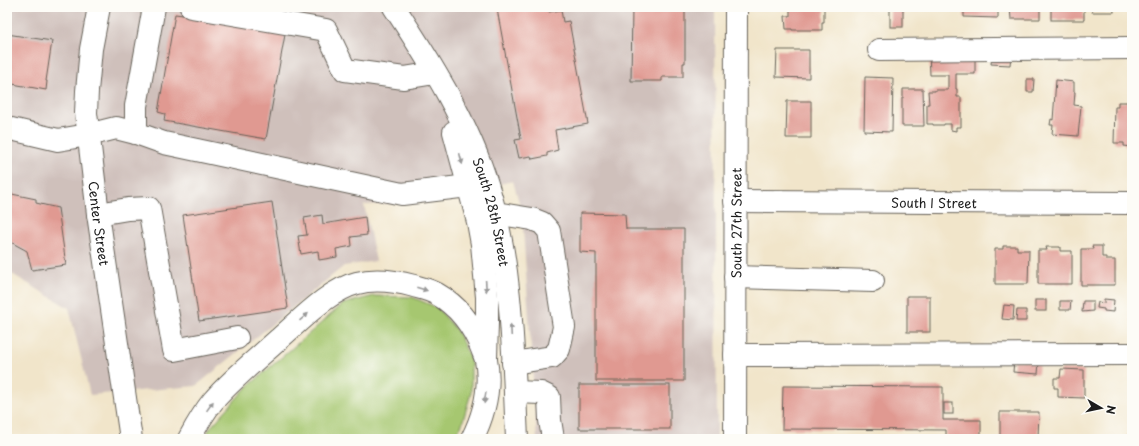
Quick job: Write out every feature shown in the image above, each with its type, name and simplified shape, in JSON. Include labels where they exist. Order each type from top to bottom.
[{"type":"street","name":"Center Street","points":[[99,7],[91,50],[86,113],[98,214],[131,439]]},
{"type":"street","points":[[136,133],[136,106],[154,7]]},
{"type":"street","points":[[191,7],[326,30],[345,70],[404,78],[435,74]]},
{"type":"street","name":"South 28th Street","points":[[394,7],[447,93],[465,129],[487,185],[495,213],[506,269],[510,305],[517,439]]},
{"type":"street","name":"South 27th Street","points":[[735,439],[736,7]]},
{"type":"street","points":[[879,50],[1132,48]]},
{"type":"street","points":[[447,93],[453,126],[478,222],[485,268],[487,322],[486,398],[472,439]]},
{"type":"street","points":[[7,128],[58,140],[116,128],[164,143],[402,194],[468,186]]},
{"type":"street","name":"South I Street","points":[[735,201],[1132,203]]},
{"type":"street","points":[[98,214],[128,209],[150,208],[174,350],[237,338]]},
{"type":"street","points":[[495,213],[532,219],[542,223],[549,231],[564,327],[559,348],[552,357],[513,363]]},
{"type":"street","points":[[735,277],[873,281]]},
{"type":"street","points":[[189,439],[213,402],[238,375],[314,308],[338,290],[356,283],[378,280],[394,281],[436,294],[458,310],[471,325],[486,359]]},
{"type":"street","points":[[735,355],[1132,354]]},
{"type":"street","points":[[515,392],[541,393],[549,397],[550,420],[554,439]]},
{"type":"shaded area","points":[[7,7],[715,7],[717,439],[537,439],[522,213],[513,181],[415,203],[364,205],[376,261],[344,266],[196,386],[90,395],[69,308],[7,271]]},
{"type":"green space","points":[[374,296],[412,297],[438,308],[457,331],[471,360],[471,393],[461,427],[451,439],[204,439],[210,428],[244,390],[343,304]]},
{"type":"building","points":[[505,7],[548,7],[549,12],[561,10],[563,22],[569,21],[588,124],[555,130],[558,150],[547,153],[547,156],[532,159],[531,156],[519,158],[515,140],[521,139],[497,9]]},
{"type":"building","points":[[632,7],[685,7],[685,63],[683,63],[683,77],[662,77],[662,81],[631,81]]},
{"type":"building","points":[[790,7],[824,7],[824,22],[822,22],[822,30],[786,29],[785,16],[790,16]]},
{"type":"building","points":[[890,7],[903,7],[903,27],[890,27]]},
{"type":"building","points":[[964,7],[998,7],[998,18],[964,17]]},
{"type":"building","points":[[1010,7],[1040,7],[1040,19],[1011,19]]},
{"type":"building","points":[[1051,7],[1084,7],[1084,20],[1051,20]]},
{"type":"building","points":[[1092,7],[1114,7],[1114,12],[1092,12]]},
{"type":"building","points":[[184,11],[286,29],[266,139],[164,121],[165,114],[158,112],[175,14],[183,15]]},
{"type":"building","points":[[7,34],[52,41],[46,90],[7,83]]},
{"type":"building","points":[[975,49],[975,74],[956,74],[957,97],[961,97],[961,127],[956,127],[956,131],[951,130],[951,124],[927,124],[927,104],[929,104],[928,91],[948,90],[948,75],[930,75],[929,50]]},
{"type":"building","points":[[777,50],[809,50],[809,78],[776,77]]},
{"type":"building","points":[[992,55],[1011,55],[1010,65],[991,64]]},
{"type":"building","points":[[865,77],[893,78],[892,132],[864,131]]},
{"type":"building","points":[[1027,79],[1034,79],[1033,92],[1027,92]]},
{"type":"building","points":[[1056,80],[1074,82],[1074,105],[1081,106],[1078,136],[1052,134],[1053,125],[1050,125],[1051,119],[1053,120]]},
{"type":"building","points":[[903,89],[923,89],[924,126],[902,126]]},
{"type":"building","points":[[787,101],[811,101],[811,138],[786,138]]},
{"type":"building","points":[[1118,102],[1129,102],[1129,107],[1132,107],[1132,147],[1124,146],[1124,143],[1114,143],[1115,107],[1118,107]]},
{"type":"building","points":[[7,193],[36,199],[36,203],[58,208],[66,265],[32,270],[27,251],[7,240]]},
{"type":"building","points":[[272,202],[288,308],[199,321],[183,215]]},
{"type":"building","points":[[580,213],[625,214],[626,229],[684,229],[684,381],[596,381],[596,253],[580,252]]},
{"type":"building","points":[[322,215],[323,224],[365,217],[367,235],[351,237],[352,246],[336,249],[337,257],[319,260],[318,251],[301,254],[298,236],[307,235],[304,218]]},
{"type":"building","points":[[1003,246],[1017,246],[1017,250],[1029,250],[1028,284],[995,284],[995,249],[1003,249]]},
{"type":"building","points":[[1092,246],[1102,246],[1102,257],[1106,257],[1106,260],[1115,260],[1115,285],[1081,285],[1081,249],[1093,249]]},
{"type":"building","points":[[1046,247],[1060,247],[1060,251],[1072,251],[1072,284],[1038,284],[1038,250],[1047,250]]},
{"type":"building","points":[[907,296],[930,296],[930,332],[907,332]]},
{"type":"building","points":[[1104,299],[1114,300],[1113,312],[1104,311],[1104,309],[1097,308],[1098,302],[1104,303]]},
{"type":"building","points":[[1035,300],[1046,300],[1046,311],[1035,311]]},
{"type":"building","points":[[1060,301],[1071,301],[1070,310],[1060,310]]},
{"type":"building","points":[[1083,301],[1093,301],[1093,311],[1082,312]]},
{"type":"building","points":[[1004,305],[1014,306],[1013,320],[1002,319]]},
{"type":"building","points":[[1017,310],[1026,310],[1026,321],[1016,321]]},
{"type":"building","points":[[1014,360],[1039,362],[1038,374],[1013,372]]},
{"type":"building","points":[[1061,369],[1084,370],[1084,398],[1058,397],[1058,388],[1054,388],[1054,378],[1060,378]]},
{"type":"building","points":[[579,385],[670,385],[670,429],[579,429]]},
{"type":"building","points":[[783,386],[943,387],[943,420],[981,420],[981,439],[946,439],[946,430],[782,429]]},
{"type":"building","points":[[944,403],[953,403],[953,414],[944,414]]},
{"type":"building","points":[[1000,412],[1039,412],[1038,438],[1000,438]]},
{"type":"building","points":[[1129,419],[1132,419],[1132,439],[1129,439]]}]
